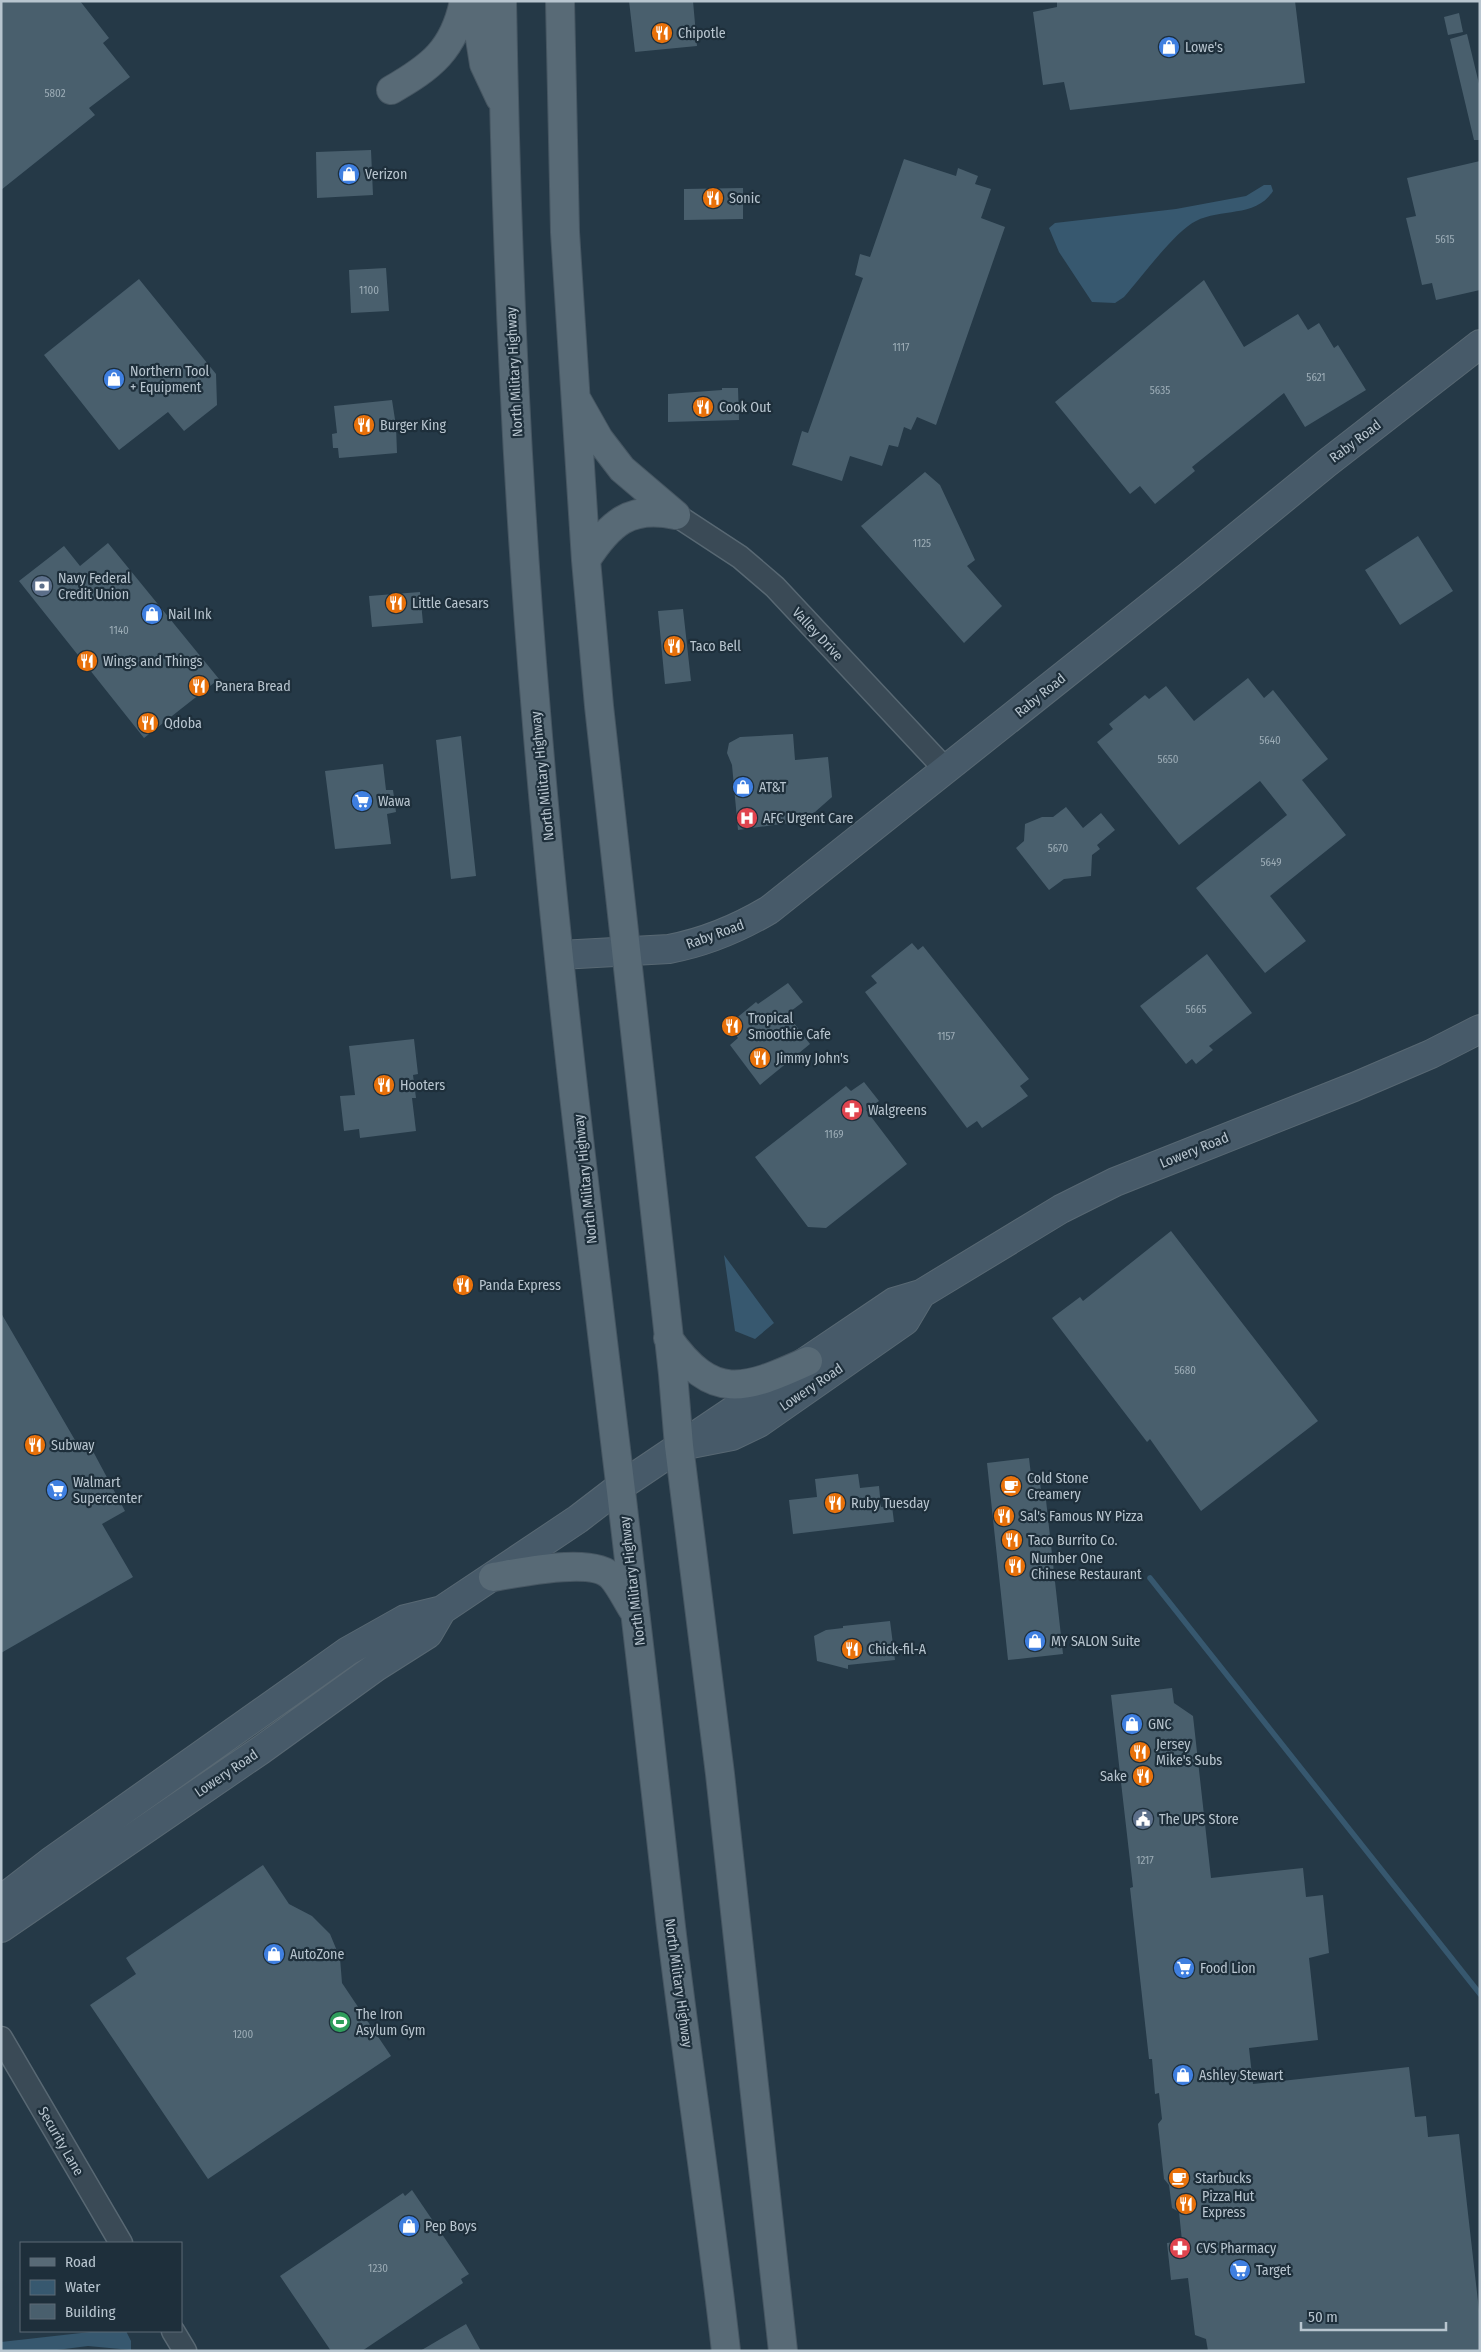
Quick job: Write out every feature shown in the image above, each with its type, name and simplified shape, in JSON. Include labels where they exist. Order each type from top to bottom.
[{"type":"main road","points":[[391,90],[414,77],[441,56],[453,34],[464,1]]},
{"type":"main road","points":[[474,1],[484,64],[504,106]]},
{"type":"main road","name":"North Military Highway","points":[[502,1],[508,253],[521,512],[536,714],[608,1396],[621,1486],[672,1928],[726,2351]]},
{"type":"main road","points":[[560,1],[565,232],[574,394],[599,706],[673,1374],[679,1446],[721,1784],[783,2351]]},
{"type":"main road","points":[[561,89],[574,1]]},
{"type":"main road","points":[[574,394],[599,440],[622,469],[676,515]]},
{"type":"main road","points":[[586,560],[613,525],[625,518],[642,512],[659,511],[676,515]]},
{"type":"main road","points":[[668,1337],[683,1358],[716,1384],[732,1386],[772,1378],[808,1361]]},
{"type":"main road","points":[[493,1577],[550,1569],[596,1567],[611,1576],[636,1614]]},
{"type":"street","name":"Raby Road","points":[[560,955],[685,946],[736,929],[769,910],[946,770],[1326,463],[1480,344]]},
{"type":"street","name":"Valley Drive","points":[[676,515],[740,557],[775,587],[946,770]]},
{"type":"street","name":"Lowery Road","points":[[1,1900],[50,1862],[348,1651],[405,1619],[442,1610],[578,1519],[621,1486],[679,1446],[894,1302],[921,1294],[1053,1213],[1115,1182],[1274,1117],[1354,1087],[1480,1029]]},
{"type":"street","name":"Lowery Road","points":[[679,1446],[732,1436],[759,1422],[906,1321],[921,1294]]},
{"type":"street","name":"Lowery Road","points":[[1,1928],[300,1723],[376,1667],[428,1634],[442,1610]]},
{"type":"street","name":"Security Lane","points":[[1,2038],[121,2242]]},
{"type":"street","points":[[174,2332],[185,2351]]},
{"type":"water","points":[[1264,185],[1271,185],[1273,191],[1266,200],[1257,205],[1248,209],[1206,217],[1188,226],[1168,244],[1124,297],[1115,303],[1092,302],[1059,252],[1049,228],[1055,223],[1176,209],[1246,196]]},
{"type":"water","points":[[724,1255],[774,1323],[755,1339],[735,1331]]},
{"type":"water","points":[[90,2332],[126,2332],[131,2341],[131,2350],[88,2346],[49,2351],[1,2351],[1,2342]]},
{"type":"building","points":[[1,1],[80,1],[109,38],[103,43],[130,77],[89,108],[95,115],[1,190]]},
{"type":"building","points":[[629,1],[693,1],[697,46],[635,52]]},
{"type":"building","name":"Lowe's","points":[[1057,1],[1295,1],[1305,83],[1070,110],[1064,82],[1043,85],[1033,12],[1057,7]]},
{"type":"building","points":[[1459,13],[1463,32],[1448,35],[1444,17]]},
{"type":"building","points":[[1467,34],[1480,88],[1480,140],[1474,140],[1450,39]]},
{"type":"building","points":[[371,150],[373,195],[317,198],[316,152]]},
{"type":"building","points":[[904,159],[956,176],[958,168],[978,176],[975,184],[991,189],[981,218],[1005,227],[936,425],[917,417],[911,430],[904,427],[898,447],[889,445],[882,466],[850,456],[842,481],[792,465],[802,431],[808,433],[863,278],[855,275],[860,254],[870,257]]},
{"type":"building","points":[[1480,161],[1480,290],[1436,300],[1432,283],[1422,285],[1406,218],[1416,216],[1407,178]]},
{"type":"building","name":"Sonic","points":[[743,188],[743,219],[684,220],[684,189]]},
{"type":"building","points":[[386,268],[389,311],[351,313],[349,270]]},
{"type":"building","points":[[139,279],[216,374],[217,405],[184,431],[168,412],[119,450],[44,355]]},
{"type":"building","points":[[1204,280],[1244,347],[1298,314],[1308,330],[1319,323],[1334,348],[1338,345],[1366,390],[1305,427],[1284,393],[1192,467],[1195,471],[1155,504],[1140,486],[1130,494],[1055,402]]},
{"type":"building","name":"Cook Out","points":[[722,388],[738,388],[739,420],[668,422],[668,394],[722,390]]},
{"type":"building","points":[[392,400],[396,426],[397,453],[339,458],[338,448],[333,448],[332,434],[337,433],[334,406]]},
{"type":"building","points":[[925,472],[940,485],[975,560],[967,566],[1002,606],[964,643],[861,526]]},
{"type":"building","points":[[1418,536],[1453,591],[1400,625],[1365,570]]},
{"type":"building","points":[[108,543],[219,679],[144,738],[19,581],[64,546],[80,566]]},
{"type":"building","name":"Little Caesars","points":[[420,592],[423,623],[372,627],[369,596]]},
{"type":"building","name":"Taco Bell","points":[[683,609],[691,681],[665,684],[658,611]]},
{"type":"building","points":[[1248,678],[1264,698],[1273,690],[1328,759],[1302,780],[1346,835],[1270,896],[1306,941],[1265,973],[1196,888],[1287,815],[1260,781],[1179,845],[1097,742],[1113,729],[1109,724],[1145,695],[1149,699],[1166,686],[1194,721]]},
{"type":"building","points":[[793,734],[795,760],[828,757],[832,797],[815,812],[795,822],[738,830],[732,765],[727,753],[729,743],[740,737]]},
{"type":"building","name":"Wawa","points":[[461,736],[476,876],[451,879],[436,740]]},
{"type":"building","name":"Wawa","points":[[383,764],[386,790],[393,790],[396,812],[387,814],[391,844],[335,849],[325,771]]},
{"type":"building","points":[[1066,807],[1083,828],[1101,813],[1115,830],[1097,845],[1100,849],[1092,855],[1091,876],[1064,879],[1049,890],[1016,848],[1024,841],[1025,824],[1042,817],[1053,817]]},
{"type":"building","points":[[912,943],[918,950],[923,946],[1029,1079],[1020,1086],[1028,1096],[982,1128],[977,1121],[967,1128],[865,992],[877,983],[871,976]]},
{"type":"building","points":[[1207,954],[1252,1013],[1209,1046],[1213,1050],[1196,1064],[1192,1059],[1186,1064],[1140,1006]]},
{"type":"building","points":[[788,983],[803,1002],[787,1014],[810,1044],[760,1085],[730,1045],[738,1038],[728,1025],[756,1002],[758,1004]]},
{"type":"building","name":"Hooters","points":[[414,1039],[418,1074],[413,1075],[416,1098],[412,1098],[416,1131],[360,1138],[359,1129],[344,1131],[340,1096],[355,1095],[349,1046]]},
{"type":"building","name":"Walgreens","points":[[864,1082],[879,1101],[866,1110],[907,1164],[826,1228],[808,1227],[755,1157],[846,1086],[851,1091]]},
{"type":"building","points":[[1171,1231],[1318,1421],[1201,1511],[1150,1439],[1147,1442],[1052,1318],[1080,1297],[1083,1301]]},
{"type":"building","name":"Walmart Supercenter","points":[[1,1313],[79,1447],[88,1442],[125,1511],[102,1524],[133,1577],[1,1653]]},
{"type":"building","points":[[1029,1458],[1031,1475],[1039,1474],[1041,1491],[1045,1491],[1063,1654],[1008,1660],[987,1463]]},
{"type":"building","name":"Ruby Tuesday","points":[[858,1474],[860,1488],[879,1486],[881,1507],[892,1506],[894,1522],[793,1534],[789,1500],[817,1497],[815,1479]]},
{"type":"building","name":"Chick-fil-A","points":[[890,1621],[895,1660],[848,1665],[848,1669],[817,1661],[814,1636],[826,1630],[843,1628],[843,1626]]},
{"type":"building","points":[[1172,1688],[1174,1703],[1193,1716],[1211,1878],[1303,1868],[1306,1897],[1323,1895],[1329,1953],[1309,1958],[1318,2040],[1249,2048],[1253,2084],[1409,2067],[1415,2117],[1426,2116],[1428,2137],[1459,2134],[1480,2319],[1480,2351],[1208,2351],[1206,2339],[1195,2335],[1188,2278],[1171,2280],[1167,2243],[1182,2241],[1179,2212],[1172,2208],[1169,2185],[1164,2179],[1158,2124],[1162,2119],[1159,2093],[1155,2094],[1152,2059],[1149,2059],[1130,1888],[1133,1887],[1111,1695]]},
{"type":"building","points":[[263,1865],[289,1904],[312,1916],[330,1934],[340,1958],[342,1983],[391,2056],[208,2179],[90,2005],[136,1974],[126,1958]]},
{"type":"building","points":[[412,2190],[469,2274],[461,2279],[463,2283],[362,2351],[331,2351],[280,2276],[403,2193],[405,2196]]},
{"type":"building","points":[[466,2324],[481,2351],[420,2351]]},
{"type":"waterway","points":[[1150,1578],[1480,1994]]},
{"type":"place","name":"Chipotle","points":[[662,33]]},
{"type":"place","name":"Lowe's","points":[[1169,47]]},
{"type":"place","name":"Verizon","points":[[349,174]]},
{"type":"place","name":"Sonic","points":[[713,198]]},
{"type":"place","name":"Northern Tool + Equipment","points":[[114,379]]},
{"type":"place","name":"Cook Out","points":[[703,407]]},
{"type":"place","name":"Burger King","points":[[364,425]]},
{"type":"place","name":"Navy Federal Credit Union","points":[[42,586]]},
{"type":"place","name":"Little Caesars","points":[[396,603]]},
{"type":"place","name":"Nail Ink","points":[[152,614]]},
{"type":"place","name":"Taco Bell","points":[[674,646]]},
{"type":"place","name":"Wings and Things","points":[[87,661]]},
{"type":"place","name":"Panera Bread","points":[[199,686]]},
{"type":"place","name":"Qdoba","points":[[148,723]]},
{"type":"place","name":"AT&T","points":[[743,787]]},
{"type":"place","name":"Wawa","points":[[362,801]]},
{"type":"place","name":"AFC Urgent Care","points":[[747,818]]},
{"type":"place","name":"Tropical Smoothie Cafe","points":[[732,1026]]},
{"type":"place","name":"Jimmy John's","points":[[760,1058]]},
{"type":"place","name":"Hooters","points":[[384,1085]]},
{"type":"place","name":"Walgreens","points":[[852,1110]]},
{"type":"place","name":"Panda Express","points":[[463,1285]]},
{"type":"place","name":"Subway","points":[[35,1445]]},
{"type":"place","name":"Cold Stone Creamery","points":[[1011,1486]]},
{"type":"place","name":"Walmart Supercenter","points":[[57,1490]]},
{"type":"place","name":"Ruby Tuesday","points":[[835,1503]]},
{"type":"place","name":"Sal's Famous NY Pizza","points":[[1004,1516]]},
{"type":"place","name":"Taco Burrito Co.","points":[[1012,1540]]},
{"type":"place","name":"Number One Chinese Restaurant","points":[[1015,1566]]},
{"type":"place","name":"MY SALON Suite","points":[[1035,1641]]},
{"type":"place","name":"Chick-fil-A","points":[[852,1649]]},
{"type":"place","name":"GNC","points":[[1132,1724]]},
{"type":"place","name":"Jersey Mike's Subs","points":[[1140,1752]]},
{"type":"place","name":"Sake","points":[[1143,1776]]},
{"type":"place","name":"The UPS Store","points":[[1143,1819]]},
{"type":"place","name":"AutoZone","points":[[274,1954]]},
{"type":"place","name":"Food Lion","points":[[1184,1968]]},
{"type":"place","name":"The Iron Asylum Gym","points":[[340,2022]]},
{"type":"place","name":"Ashley Stewart","points":[[1183,2075]]},
{"type":"place","name":"Starbucks","points":[[1179,2178]]},
{"type":"place","name":"Pizza Hut Express","points":[[1186,2204]]},
{"type":"place","name":"Pep Boys","points":[[409,2226]]},
{"type":"place","name":"CVS Pharmacy","points":[[1180,2248]]},
{"type":"place","name":"Target","points":[[1240,2270]]}]
